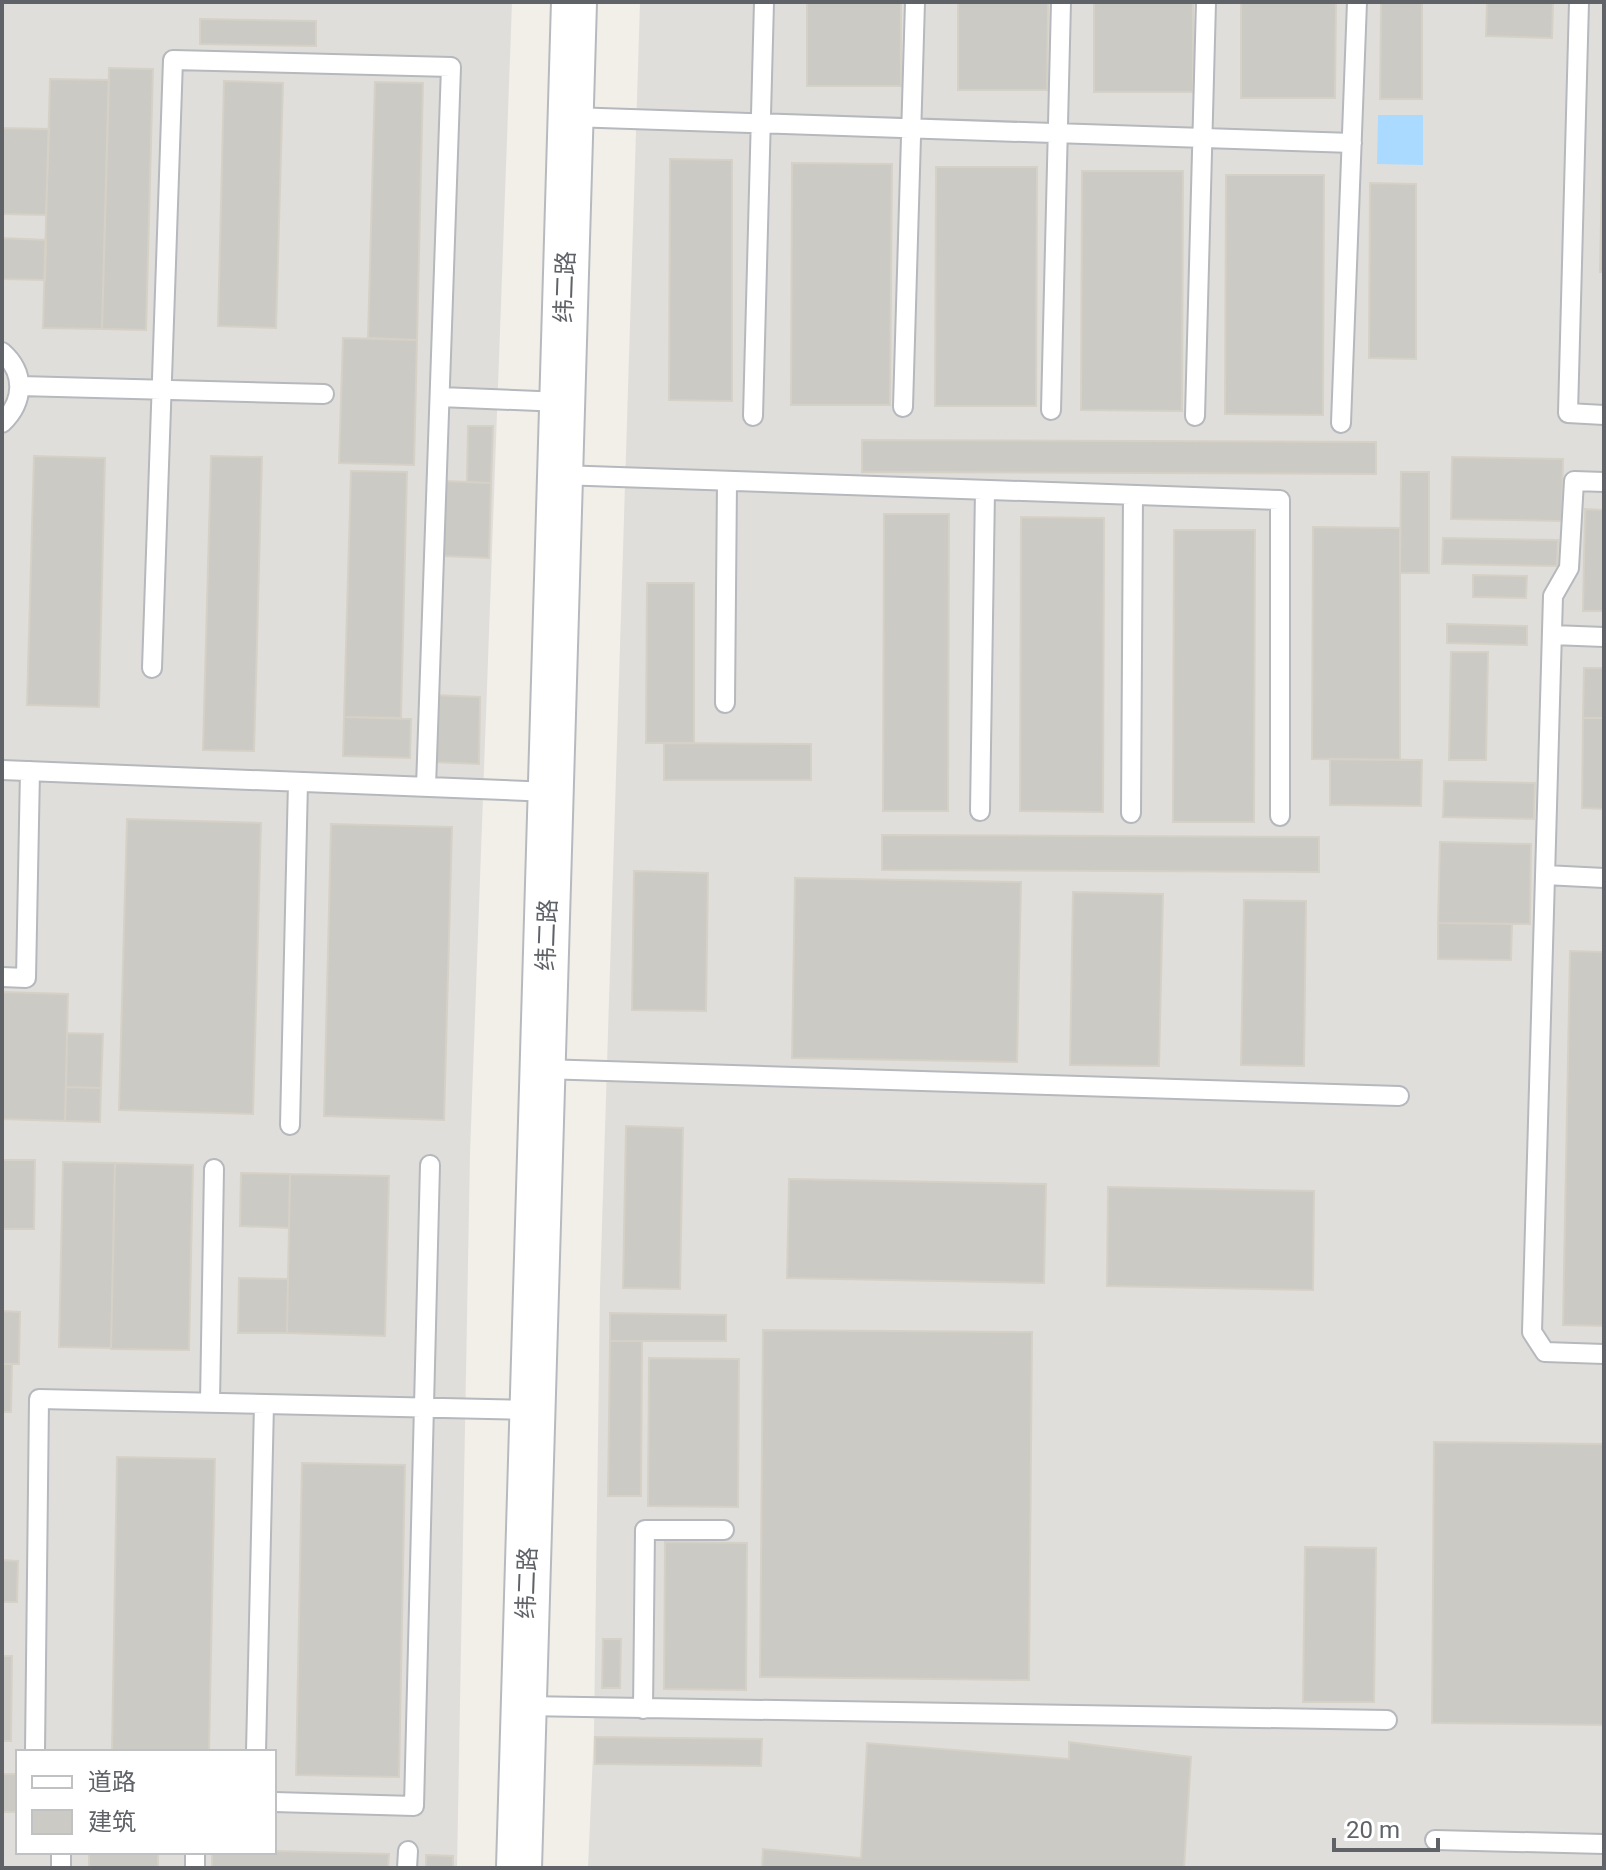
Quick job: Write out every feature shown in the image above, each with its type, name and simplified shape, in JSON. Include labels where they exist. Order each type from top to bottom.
[{"type":"street","name":"纬二路","points":[[519,1868],[574,2]]},
{"type":"lane","points":[[753,416],[764,2]]},
{"type":"lane","points":[[903,407],[915,2]]},
{"type":"lane","points":[[1051,410],[1061,2]]},
{"type":"lane","points":[[1195,416],[1206,2]]},
{"type":"lane","points":[[1341,423],[1357,2]]},
{"type":"lane","points":[[1579,2],[1568,413],[1604,415]]},
{"type":"lane","points":[[152,668],[173,60],[451,67],[426,787]]},
{"type":"lane","points":[[571,117],[1352,143]]},
{"type":"lane","points":[[2,352],[16,371],[20,386],[18,401],[11,415],[2,423]]},
{"type":"lane","points":[[20,386],[324,394]]},
{"type":"lane","points":[[440,397],[562,402]]},
{"type":"lane","points":[[560,475],[1280,500],[1280,816]]},
{"type":"lane","points":[[725,703],[727,481]]},
{"type":"lane","points":[[1604,482],[1574,481],[1569,568],[1553,596],[1532,1332],[1545,1352],[1604,1354]]},
{"type":"lane","points":[[980,811],[985,490]]},
{"type":"lane","points":[[1131,813],[1133,495]]},
{"type":"lane","points":[[1552,635],[1604,637]]},
{"type":"lane","points":[[2,770],[551,792]]},
{"type":"lane","points":[[2,977],[26,978],[30,771]]},
{"type":"lane","points":[[290,1125],[298,782]]},
{"type":"lane","points":[[1545,875],[1604,878]]},
{"type":"lane","points":[[543,1069],[1399,1096]]},
{"type":"lane","points":[[276,1802],[414,1806],[430,1165]]},
{"type":"lane","points":[[210,1402],[214,1169]]},
{"type":"lane","points":[[35,1750],[39,1399],[532,1410]]},
{"type":"lane","points":[[256,1750],[264,1404]]},
{"type":"lane","points":[[643,1709],[645,1530],[724,1530]]},
{"type":"lane","points":[[524,1706],[1387,1720]]},
{"type":"lane","points":[[1435,1840],[1604,1844]]},
{"type":"shaded area","points":[[2,2],[512,2],[470,1153],[457,1868],[2,1868]]},
{"type":"shaded area","points":[[640,2],[1604,2],[1604,1868],[588,1868],[594,1731],[600,1290]]},
{"type":"water","points":[[1378,115],[1423,115],[1423,165],[1377,164]]},
{"type":"building","points":[[807,2],[901,2],[901,86],[807,86]]},
{"type":"building","points":[[958,2],[1048,2],[1047,90],[958,90]]},
{"type":"building","points":[[1094,2],[1193,2],[1193,92],[1094,92]]},
{"type":"building","points":[[1241,2],[1336,2],[1335,98],[1241,98]]},
{"type":"building","points":[[1381,2],[1422,2],[1422,99],[1380,99]]},
{"type":"building","points":[[1487,2],[1553,2],[1552,38],[1486,36]]},
{"type":"building","points":[[200,19],[316,21],[316,46],[200,44]]},
{"type":"building","points":[[109,68],[153,69],[146,330],[102,329]]},
{"type":"building","points":[[50,79],[109,80],[102,329],[43,328]]},
{"type":"building","points":[[224,81],[283,83],[276,328],[218,326]]},
{"type":"building","points":[[375,82],[423,83],[417,340],[368,338]]},
{"type":"building","points":[[1603,120],[1604,272],[1600,272]]},
{"type":"building","points":[[2,128],[49,129],[46,215],[2,214]]},
{"type":"building","points":[[670,159],[732,160],[732,401],[669,400]]},
{"type":"building","points":[[792,163],[892,164],[890,405],[791,405]]},
{"type":"building","points":[[936,167],[1037,167],[1036,406],[935,406]]},
{"type":"building","points":[[1082,171],[1183,171],[1182,411],[1081,410]]},
{"type":"building","points":[[1226,175],[1324,175],[1323,415],[1225,414]]},
{"type":"building","points":[[1370,183],[1416,184],[1416,359],[1369,358]]},
{"type":"building","points":[[2,238],[46,240],[45,280],[2,279]]},
{"type":"building","points":[[343,338],[417,340],[414,465],[339,463]]},
{"type":"building","points":[[468,426],[493,426],[491,483],[467,482]]},
{"type":"building","points":[[862,440],[1376,442],[1376,474],[862,472]]},
{"type":"building","points":[[34,456],[105,458],[99,707],[27,705]]},
{"type":"building","points":[[211,456],[262,457],[254,751],[203,750]]},
{"type":"building","points":[[1452,457],[1563,459],[1562,521],[1451,519]]},
{"type":"building","points":[[351,471],[407,472],[401,718],[344,717]]},
{"type":"building","points":[[1401,472],[1429,472],[1429,573],[1400,573]]},
{"type":"building","points":[[445,481],[491,483],[489,558],[443,556]]},
{"type":"building","points":[[1585,509],[1604,510],[1604,611],[1583,611]]},
{"type":"building","points":[[884,514],[949,514],[948,811],[883,811]]},
{"type":"building","points":[[1021,517],[1104,518],[1103,812],[1020,811]]},
{"type":"building","points":[[1313,527],[1400,528],[1400,760],[1312,759]]},
{"type":"building","points":[[1174,530],[1255,530],[1254,822],[1173,822]]},
{"type":"building","points":[[1443,538],[1558,540],[1557,566],[1442,564]]},
{"type":"building","points":[[1473,575],[1527,576],[1526,598],[1473,597]]},
{"type":"building","points":[[647,583],[694,583],[694,743],[646,743]]},
{"type":"building","points":[[1447,624],[1527,626],[1527,645],[1447,643]]},
{"type":"building","points":[[1451,652],[1488,652],[1486,760],[1449,760]]},
{"type":"building","points":[[1584,668],[1604,668],[1604,718],[1583,718]]},
{"type":"building","points":[[434,695],[480,697],[479,764],[432,762]]},
{"type":"building","points":[[344,717],[411,719],[410,758],[343,756]]},
{"type":"building","points":[[1583,718],[1604,718],[1604,809],[1582,808]]},
{"type":"building","points":[[664,743],[811,744],[811,780],[664,780]]},
{"type":"building","points":[[1330,759],[1422,760],[1421,806],[1330,805]]},
{"type":"building","points":[[1444,781],[1535,783],[1534,819],[1443,817]]},
{"type":"building","points":[[127,819],[261,823],[253,1114],[119,1110]]},
{"type":"building","points":[[331,824],[452,827],[444,1120],[324,1116]]},
{"type":"building","points":[[882,835],[1319,837],[1319,872],[882,870]]},
{"type":"building","points":[[1440,842],[1531,844],[1530,924],[1438,923]]},
{"type":"building","points":[[634,871],[708,873],[706,1011],[632,1010]]},
{"type":"building","points":[[795,878],[1021,882],[1017,1062],[792,1058]]},
{"type":"building","points":[[1073,892],[1163,894],[1159,1066],[1070,1065]]},
{"type":"building","points":[[1244,900],[1306,901],[1304,1066],[1241,1065]]},
{"type":"building","points":[[1438,923],[1512,924],[1511,960],[1438,959]]},
{"type":"building","points":[[1570,951],[1604,952],[1604,1326],[1563,1325]]},
{"type":"building","points":[[2,992],[68,994],[65,1121],[2,1119]]},
{"type":"building","points":[[67,1033],[103,1034],[101,1088],[66,1087]]},
{"type":"building","points":[[66,1087],[101,1088],[100,1122],[65,1121]]},
{"type":"building","points":[[626,1126],[683,1128],[680,1289],[623,1288]]},
{"type":"building","points":[[2,1160],[35,1160],[34,1229],[2,1229]]},
{"type":"building","points":[[63,1162],[115,1163],[111,1348],[59,1347]]},
{"type":"building","points":[[115,1163],[193,1165],[189,1350],[111,1349]]},
{"type":"building","points":[[241,1173],[290,1174],[289,1228],[240,1226]]},
{"type":"building","points":[[290,1174],[389,1176],[385,1336],[287,1333]]},
{"type":"building","points":[[789,1179],[1046,1184],[1044,1283],[787,1278]]},
{"type":"building","points":[[1108,1187],[1314,1191],[1313,1290],[1107,1286]]},
{"type":"building","points":[[239,1278],[288,1279],[287,1333],[238,1333]]},
{"type":"building","points":[[2,1311],[20,1312],[19,1364],[2,1364]]},
{"type":"building","points":[[610,1313],[726,1315],[726,1341],[610,1341]]},
{"type":"building","points":[[763,1330],[1032,1332],[1029,1680],[760,1677]]},
{"type":"building","points":[[610,1341],[642,1341],[641,1496],[608,1496]]},
{"type":"building","points":[[649,1358],[739,1359],[738,1507],[648,1506]]},
{"type":"building","points":[[2,1364],[12,1364],[11,1412],[2,1412]]},
{"type":"building","points":[[1434,1442],[1604,1444],[1604,1725],[1432,1723]]},
{"type":"building","points":[[117,1457],[215,1459],[209,1750],[112,1750]]},
{"type":"building","points":[[302,1463],[405,1465],[399,1777],[296,1775]]},
{"type":"building","points":[[665,1542],[747,1543],[746,1690],[664,1689]]},
{"type":"building","points":[[1305,1547],[1376,1548],[1374,1702],[1303,1702]]},
{"type":"building","points":[[2,1560],[18,1561],[17,1602],[2,1602]]},
{"type":"building","points":[[603,1639],[621,1639],[620,1688],[602,1688]]},
{"type":"building","points":[[2,1656],[12,1656],[11,1741],[2,1741]]},
{"type":"building","points":[[595,1737],[762,1739],[761,1766],[595,1764]]},
{"type":"building","points":[[1069,1742],[1191,1757],[1184,1868],[762,1868],[763,1849],[861,1858],[867,1743],[1069,1759]]},
{"type":"building","points":[[2,1774],[16,1774],[16,1812],[2,1812]]},
{"type":"building","points":[[276,1851],[389,1854],[388,1868],[212,1868],[212,1854],[276,1854]]},
{"type":"building","points":[[89,1854],[158,1854],[158,1868],[89,1868]]},
{"type":"building","points":[[426,1855],[453,1856],[453,1868],[426,1868]]}]
